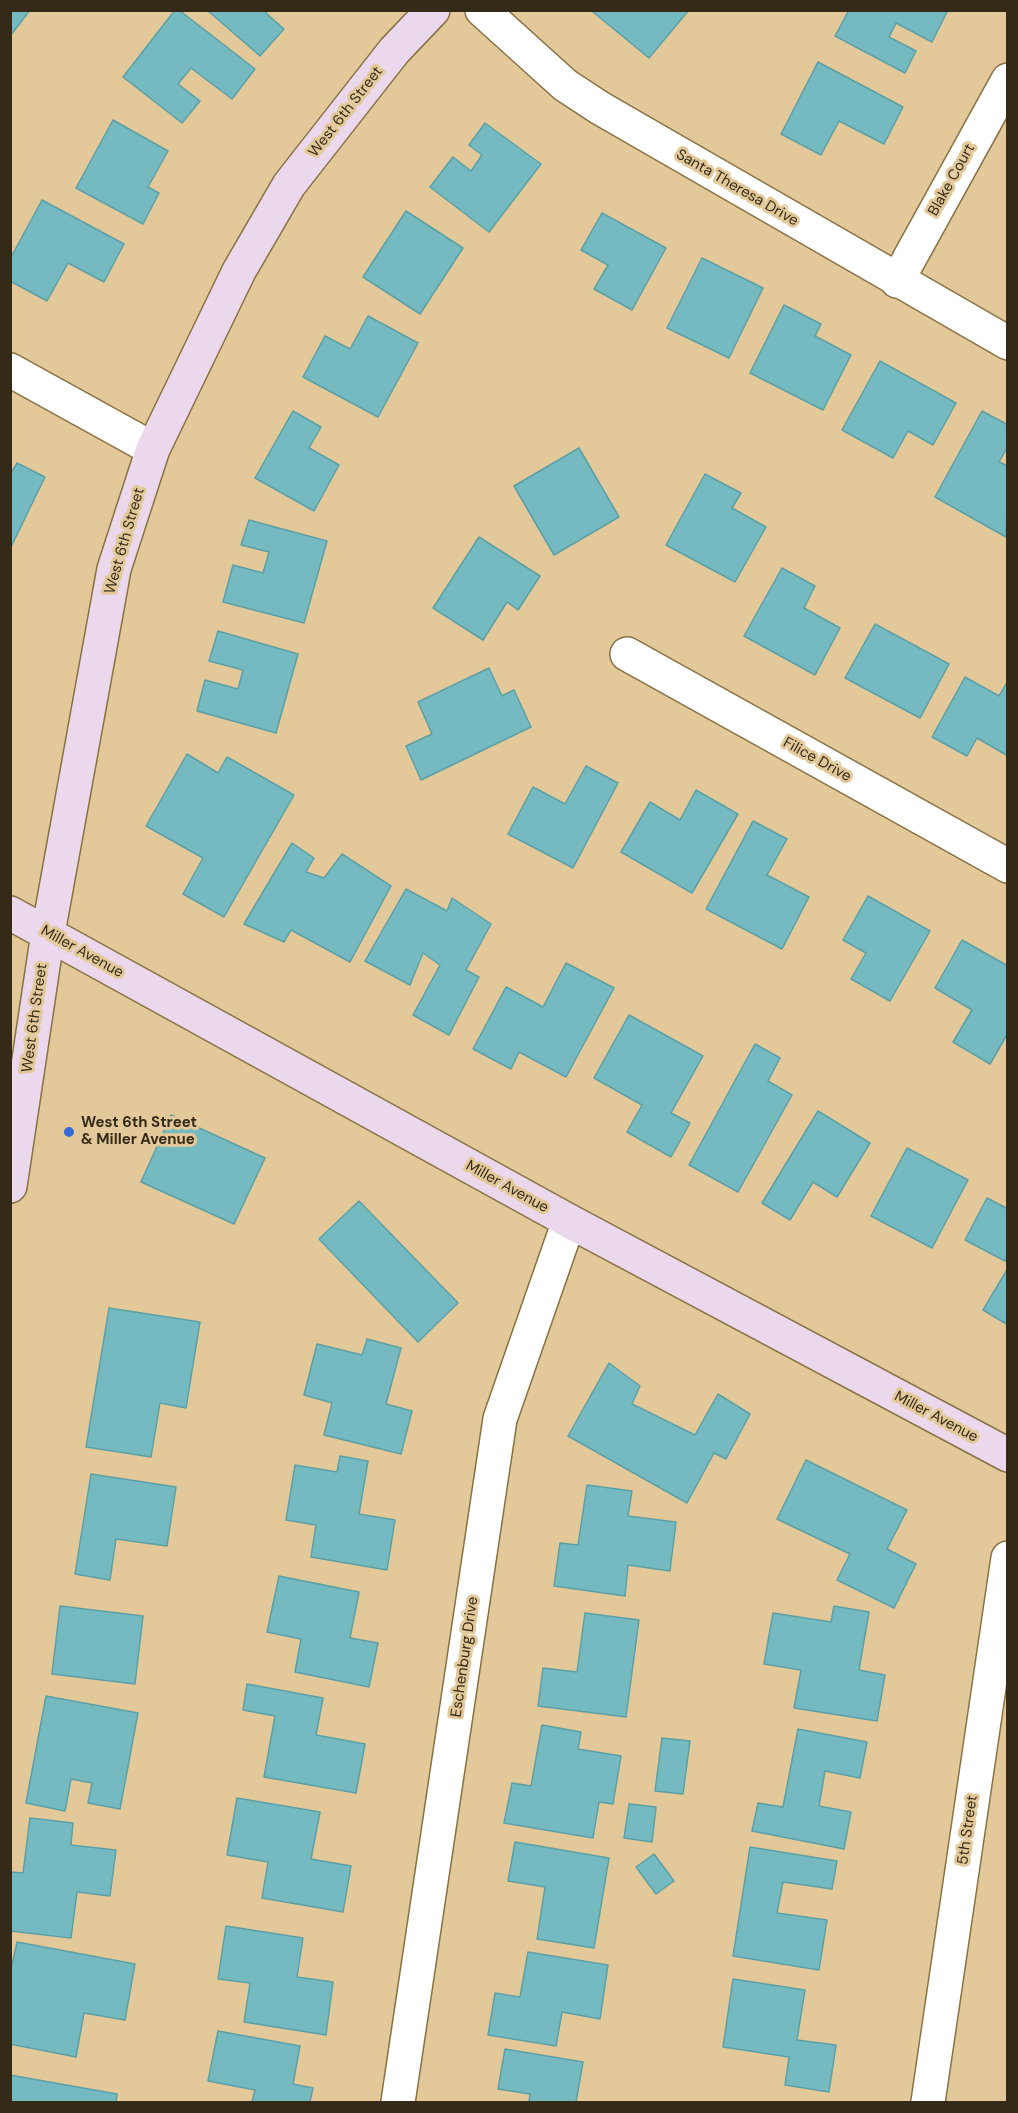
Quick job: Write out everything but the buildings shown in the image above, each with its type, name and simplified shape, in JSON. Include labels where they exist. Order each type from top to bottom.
[{"type":"street","name":"West 6th Street","points":[[10,1186],[48,933],[114,569],[153,449],[239,271],[289,185],[394,51],[433,10]]},
{"type":"street","name":"Santa Theresa Drive","points":[[482,10],[558,79],[600,108],[1008,343]]},
{"type":"street","name":"Blake Court","points":[[897,281],[1008,80]]},
{"type":"street","points":[[10,370],[153,449]]},
{"type":"street","name":"Filice Drive","points":[[627,654],[1008,866]]},
{"type":"street","name":"Miller Avenue","points":[[10,913],[569,1221],[1008,1455]]},
{"type":"street","name":"Eschenburg Drive","points":[[399,2103],[500,1419],[569,1221]]},
{"type":"street","name":"5th Street","points":[[928,2103],[1008,1558]]},
{"type":"place","name":"West 6th Street & Miller Avenue","points":[[69,1132]]}]
